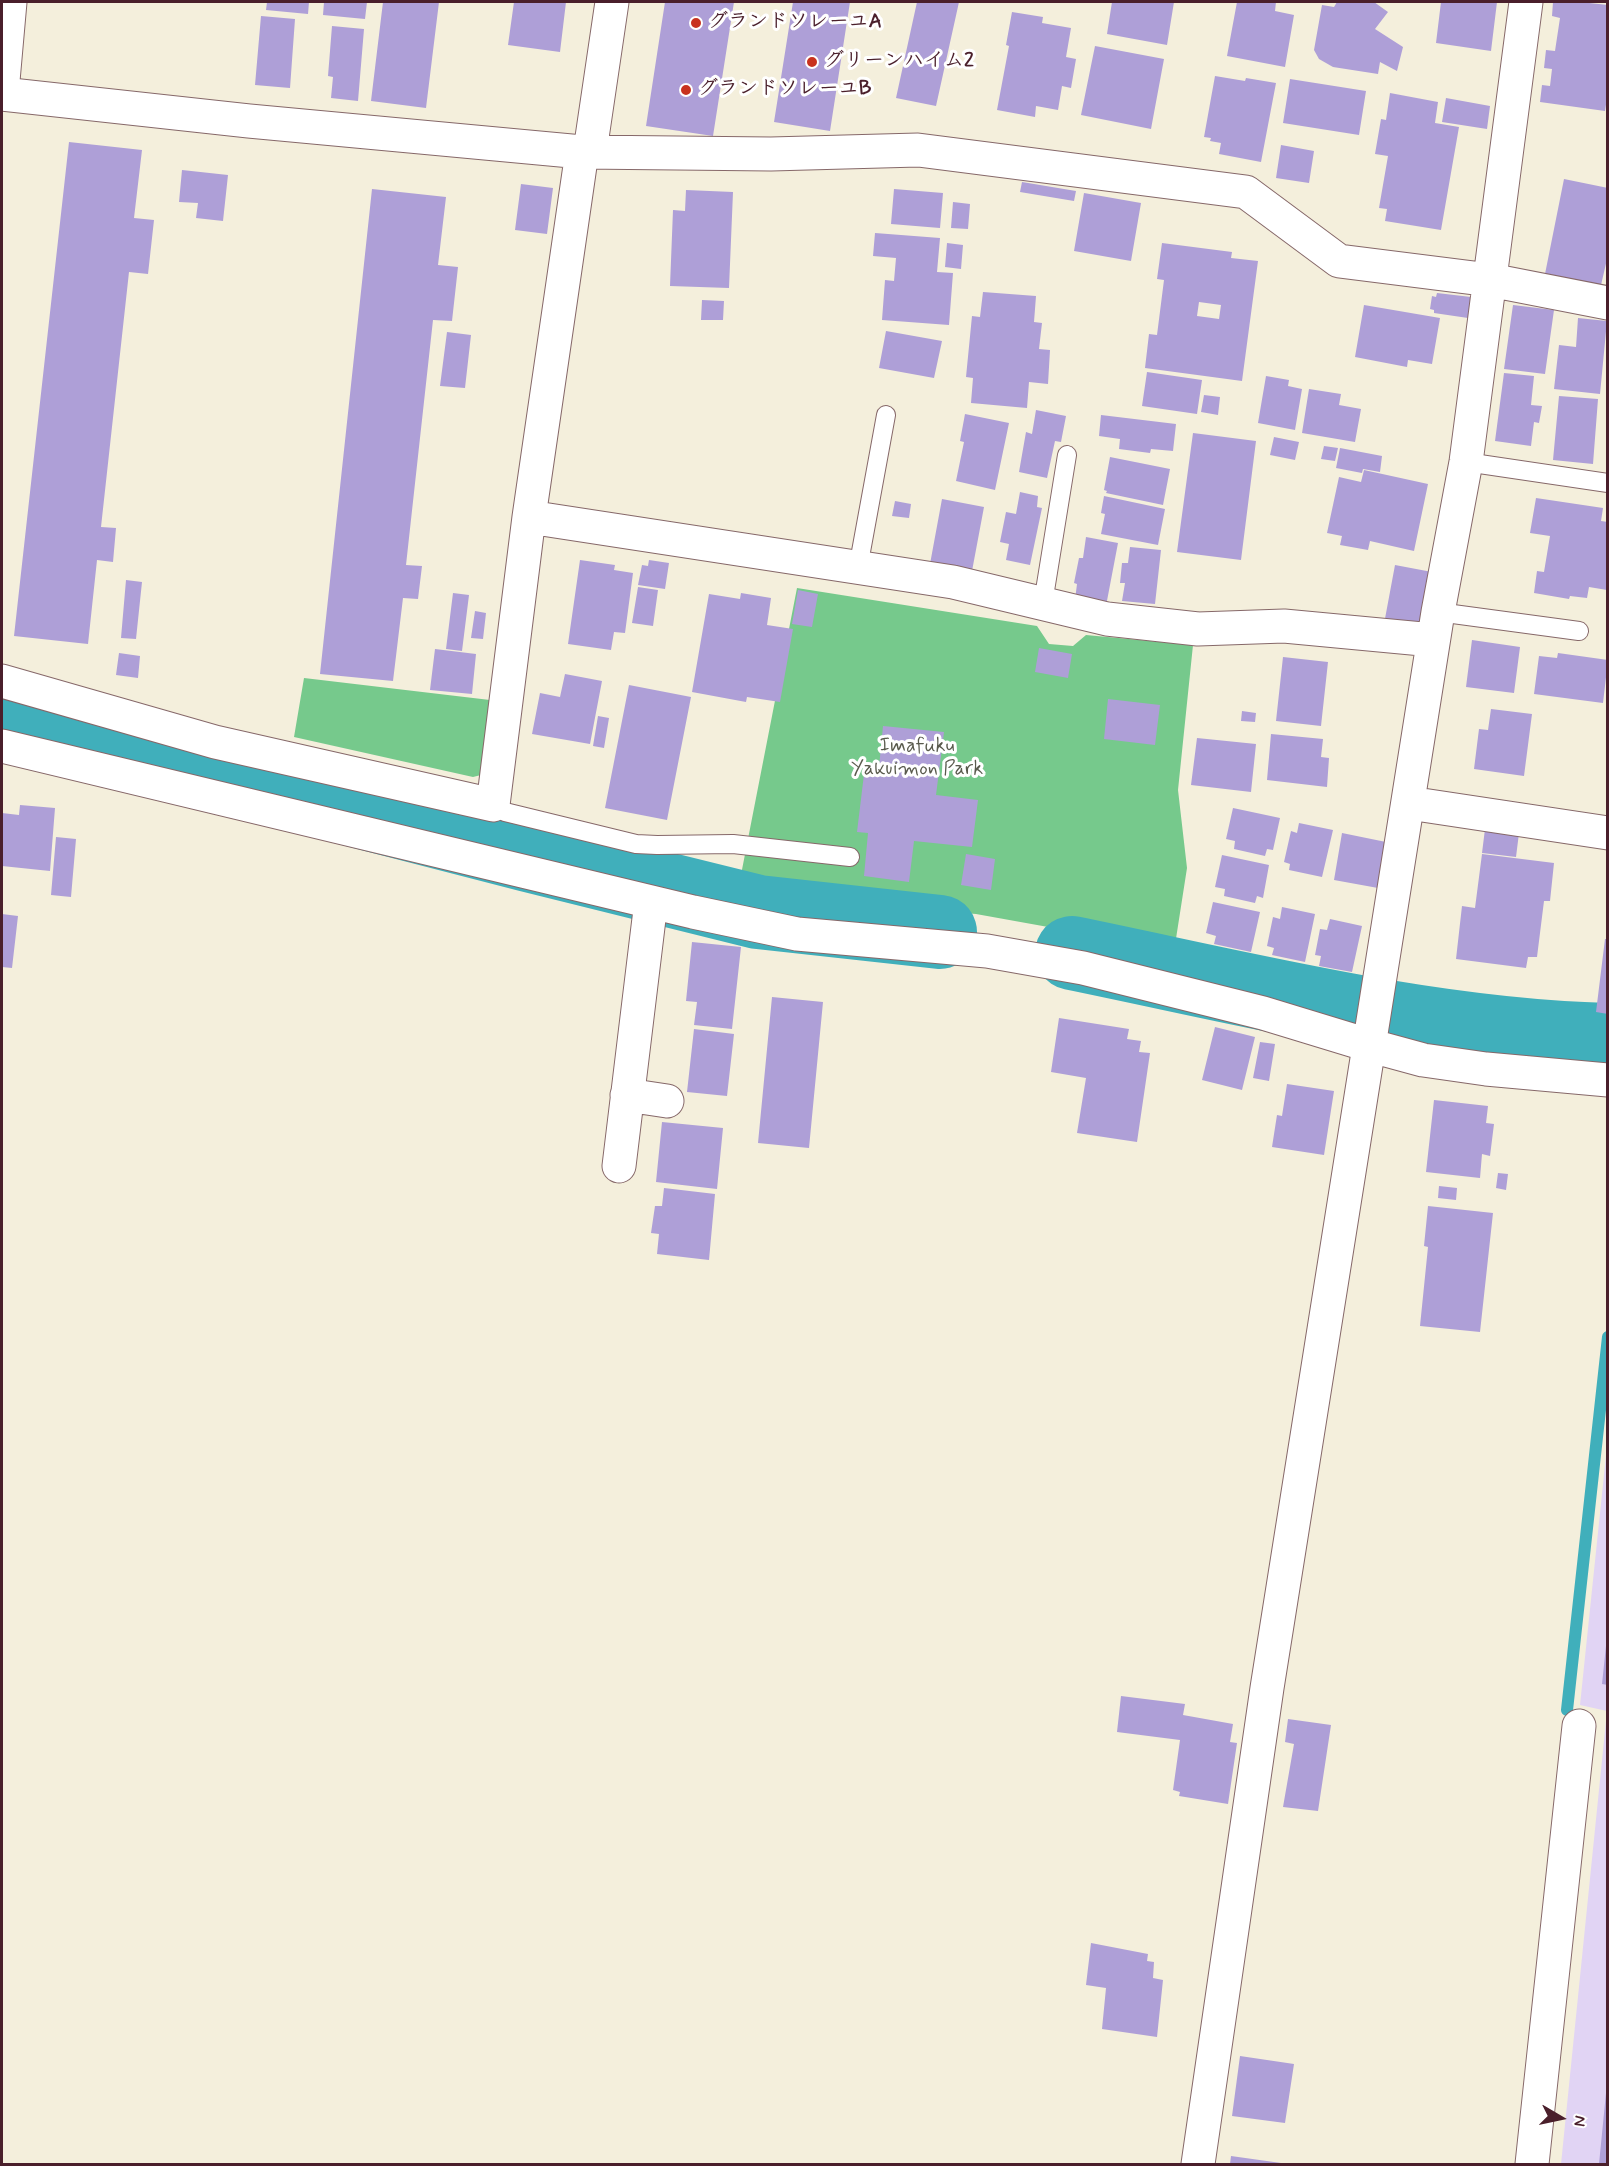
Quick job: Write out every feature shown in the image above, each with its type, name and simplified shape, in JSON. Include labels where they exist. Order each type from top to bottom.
[{"type":"street","points":[[10,2],[2,93],[249,121],[586,152],[771,154],[918,150],[1246,192],[1339,261],[1490,280],[1608,303]]},
{"type":"street","points":[[2,681],[215,742],[492,805],[529,517],[586,152],[612,2]]},
{"type":"street","points":[[1198,2164],[1265,1699],[1436,626],[1466,462],[1526,2]]},
{"type":"street","points":[[529,517],[953,582],[1107,619],[1198,629],[1284,626],[1436,626]]},
{"type":"street","points":[[2,746],[651,902],[797,934],[987,951],[1083,968],[1263,1013],[1370,1036],[1422,1060],[1486,1069],[1608,1080]]},
{"type":"street","points":[[1409,802],[1608,833]]},
{"type":"street","points":[[618,1166],[651,902]]},
{"type":"street","points":[[627,1095],[667,1101]]},
{"type":"street","points":[[1532,2164],[1579,1726]]},
{"type":"lane","points":[[858,568],[886,415]]},
{"type":"lane","points":[[1043,603],[1066,455]]},
{"type":"lane","points":[[1466,462],[1608,483]]},
{"type":"lane","points":[[1436,626],[1579,631]]},
{"type":"lane","points":[[492,805],[505,812],[636,844],[734,844],[850,857]]},
{"type":"shaded area","points":[[1607,1446],[1607,1711],[1580,1705]]},
{"type":"shaded area","points":[[1607,1711],[1607,2164],[1561,2164]]},
{"type":"green space","name":"Imafuku Yakuimon Park","points":[[797,588],[1037,626],[1049,644],[1073,646],[1086,635],[1193,645],[1178,790],[1187,868],[1175,945],[1137,943],[976,914],[830,903],[739,885]]},
{"type":"green space","points":[[304,678],[490,700],[481,775],[473,777],[294,737]]},
{"type":"building","points":[[267,2],[309,2],[308,14],[266,10]]},
{"type":"building","points":[[324,2],[367,2],[365,19],[323,15]]},
{"type":"building","points":[[383,2],[439,2],[426,108],[371,101]]},
{"type":"building","points":[[514,2],[566,2],[560,52],[508,45]]},
{"type":"building","name":"グランドソレーユB","points":[[665,2],[734,2],[713,136],[646,126]]},
{"type":"building","name":"グリーンハイム2","points":[[793,2],[850,2],[830,131],[774,122]]},
{"type":"building","points":[[917,2],[959,2],[936,106],[896,98]]},
{"type":"building","points":[[1112,2],[1174,2],[1167,45],[1107,34]]},
{"type":"building","points":[[1237,2],[1276,2],[1275,11],[1294,15],[1285,67],[1227,56]]},
{"type":"building","points":[[1337,2],[1374,2],[1388,12],[1375,29],[1403,47],[1397,71],[1380,62],[1378,74],[1333,67],[1319,59],[1314,50],[1322,5],[1334,7]]},
{"type":"building","points":[[1441,2],[1497,2],[1491,51],[1436,43]]},
{"type":"building","points":[[1553,2],[1608,5],[1608,92],[1605,111],[1540,102],[1542,85],[1550,86],[1552,69],[1544,68],[1546,50],[1555,51],[1560,18],[1552,16]]},
{"type":"building","points":[[1012,12],[1043,17],[1042,23],[1071,28],[1066,57],[1076,59],[1071,88],[1062,86],[1058,110],[1036,106],[1035,117],[997,110],[1009,46],[1006,45]]},
{"type":"building","points":[[261,16],[295,19],[290,88],[255,85]]},
{"type":"building","points":[[332,26],[364,29],[358,101],[331,98],[333,77],[328,76]]},
{"type":"building","points":[[1095,46],[1164,59],[1151,129],[1081,115]]},
{"type":"building","points":[[1215,76],[1276,83],[1261,162],[1219,154],[1221,143],[1204,137]]},
{"type":"building","points":[[1290,79],[1366,91],[1359,135],[1283,123]]},
{"type":"building","points":[[1390,93],[1438,102],[1435,123],[1459,127],[1441,230],[1385,221],[1387,209],[1379,208],[1388,156],[1375,154],[1381,119],[1386,120]]},
{"type":"building","points":[[1446,98],[1490,106],[1487,129],[1442,122]]},
{"type":"building","points":[[69,142],[142,150],[134,218],[154,220],[148,274],[129,272],[101,527],[116,528],[113,562],[97,560],[88,644],[14,636]]},
{"type":"building","points":[[1281,145],[1314,151],[1309,183],[1276,178]]},
{"type":"building","points":[[182,170],[228,175],[223,221],[196,218],[198,203],[179,202]]},
{"type":"building","points":[[1564,179],[1608,188],[1608,255],[1601,285],[1545,274]]},
{"type":"building","points":[[1022,182],[1076,191],[1074,201],[1020,192]]},
{"type":"building","points":[[521,184],[553,188],[547,234],[515,230]]},
{"type":"building","points":[[372,189],[446,197],[438,265],[458,267],[452,321],[433,320],[406,565],[422,566],[418,599],[403,598],[393,681],[320,674]]},
{"type":"building","points":[[894,189],[943,193],[940,228],[891,224]]},
{"type":"building","points":[[686,190],[733,192],[729,288],[670,286],[673,210],[685,211]]},
{"type":"building","points":[[1084,193],[1141,203],[1131,261],[1074,251]]},
{"type":"building","points":[[953,202],[970,204],[968,229],[951,228]]},
{"type":"building","points":[[875,233],[940,238],[937,272],[953,273],[949,325],[882,320],[885,280],[894,281],[896,258],[873,256]]},
{"type":"building","points":[[947,243],[963,245],[961,269],[945,267]]},
{"type":"building","points":[[1162,243],[1232,252],[1231,258],[1258,261],[1242,381],[1145,368],[1149,334],[1157,335],[1164,280],[1157,279]],"holes":[[[1199,302],[1221,305],[1219,319],[1197,316]]]},
{"type":"building","points":[[983,292],[1036,296],[1034,322],[1042,323],[1039,349],[1050,350],[1048,384],[1029,382],[1027,408],[971,403],[973,378],[966,377],[972,316],[980,317]]},
{"type":"building","points":[[1437,293],[1471,297],[1468,318],[1434,313],[1434,310],[1430,309],[1432,296],[1436,297]]},
{"type":"building","points":[[702,300],[724,301],[723,320],[701,320]]},
{"type":"building","points":[[1364,305],[1440,318],[1432,364],[1408,360],[1407,367],[1355,357]]},
{"type":"building","points":[[1513,305],[1554,310],[1545,374],[1504,369]]},
{"type":"building","points":[[1578,318],[1607,321],[1600,394],[1554,389],[1559,345],[1576,347]]},
{"type":"building","points":[[886,331],[942,341],[934,378],[879,368]]},
{"type":"building","points":[[447,332],[471,335],[465,388],[440,386]]},
{"type":"building","points":[[1147,372],[1202,380],[1197,414],[1142,406]]},
{"type":"building","points":[[1504,373],[1534,376],[1531,405],[1542,406],[1539,423],[1534,422],[1531,446],[1495,441]]},
{"type":"building","points":[[1266,376],[1289,380],[1288,386],[1302,389],[1295,430],[1258,423]]},
{"type":"building","points":[[1309,389],[1341,394],[1339,405],[1361,409],[1355,442],[1302,433]]},
{"type":"building","points":[[1204,395],[1220,397],[1218,415],[1201,412]]},
{"type":"building","points":[[1559,396],[1598,399],[1593,464],[1553,460]]},
{"type":"building","points":[[1036,410],[1066,416],[1061,442],[1055,441],[1047,478],[1019,472],[1026,432],[1032,434]]},
{"type":"building","points":[[965,414],[1009,423],[995,490],[956,481],[964,442],[960,441]]},
{"type":"building","points":[[1101,415],[1176,424],[1173,451],[1151,449],[1150,453],[1119,449],[1120,439],[1099,436]]},
{"type":"building","points":[[1193,433],[1256,441],[1241,560],[1177,552]]},
{"type":"building","points":[[1274,437],[1299,442],[1295,460],[1270,455]]},
{"type":"building","points":[[1324,446],[1338,448],[1335,461],[1321,459]]},
{"type":"building","points":[[1340,448],[1382,456],[1380,472],[1363,469],[1362,473],[1336,468]]},
{"type":"building","points":[[1110,457],[1170,469],[1163,505],[1106,493],[1107,491],[1104,490]]},
{"type":"building","points":[[1364,470],[1428,484],[1414,551],[1370,541],[1368,550],[1340,545],[1342,536],[1327,533],[1339,477],[1361,482]]},
{"type":"building","points":[[1020,492],[1038,496],[1037,507],[1042,508],[1030,565],[1006,560],[1009,544],[1000,542],[1006,512],[1016,514]]},
{"type":"building","points":[[1104,496],[1165,509],[1158,545],[1101,534],[1105,514],[1101,513]]},
{"type":"building","points":[[1536,498],[1603,508],[1601,521],[1608,522],[1607,590],[1589,587],[1587,598],[1570,596],[1569,599],[1534,593],[1537,571],[1544,572],[1550,536],[1530,533]]},
{"type":"building","points":[[942,499],[984,507],[972,571],[930,564]]},
{"type":"building","points":[[895,501],[911,504],[909,518],[892,516]]},
{"type":"building","points":[[1086,537],[1118,543],[1106,606],[1075,600],[1077,584],[1074,583],[1079,558],[1083,558]]},
{"type":"building","points":[[1130,547],[1161,550],[1155,604],[1122,601],[1125,583],[1120,583],[1122,563],[1128,563]]},
{"type":"building","points":[[580,560],[615,565],[614,570],[633,573],[625,633],[614,632],[611,650],[568,644]]},
{"type":"building","points":[[649,560],[669,563],[665,589],[638,585],[642,565],[648,566]]},
{"type":"building","points":[[1395,565],[1432,572],[1421,631],[1384,624]]},
{"type":"building","points":[[126,580],[142,582],[136,639],[121,638]]},
{"type":"building","points":[[638,587],[658,590],[653,626],[632,623]]},
{"type":"building","points":[[798,590],[818,594],[812,627],[792,624]]},
{"type":"building","points":[[453,593],[469,595],[462,651],[446,649]]},
{"type":"building","points":[[741,593],[771,598],[767,625],[793,629],[780,702],[747,697],[746,702],[692,692],[709,594],[740,599]]},
{"type":"building","points":[[475,611],[486,613],[483,639],[471,638]]},
{"type":"building","points":[[1472,640],[1520,647],[1514,693],[1466,687]]},
{"type":"building","points":[[1039,648],[1072,654],[1068,678],[1035,672]]},
{"type":"building","points":[[435,649],[476,654],[472,694],[430,690]]},
{"type":"building","points":[[119,653],[140,656],[138,678],[116,675]]},
{"type":"building","points":[[1558,653],[1608,660],[1603,703],[1534,694],[1539,656],[1557,658]]},
{"type":"building","points":[[1283,657],[1328,662],[1321,726],[1276,721]]},
{"type":"building","points":[[565,674],[602,681],[590,744],[532,734],[540,693],[560,697]]},
{"type":"building","points":[[629,685],[691,697],[667,820],[605,808]]},
{"type":"building","points":[[1108,699],[1160,705],[1155,745],[1104,739]]},
{"type":"building","points":[[1491,709],[1532,714],[1524,776],[1474,769],[1479,729],[1488,730]]},
{"type":"building","points":[[1242,711],[1256,713],[1255,722],[1241,721]]},
{"type":"building","points":[[598,716],[609,718],[604,748],[593,746]]},
{"type":"building","points":[[883,726],[944,732],[936,795],[978,800],[972,847],[914,841],[909,882],[864,876],[868,833],[857,832],[865,766],[879,767]]},
{"type":"building","points":[[1271,734],[1323,739],[1321,757],[1329,758],[1327,787],[1267,780]]},
{"type":"building","points":[[1197,738],[1256,744],[1251,792],[1191,785]]},
{"type":"building","points":[[20,805],[55,808],[50,871],[2,866],[2,813],[19,815]]},
{"type":"building","points":[[1233,808],[1280,818],[1273,850],[1267,849],[1265,856],[1234,849],[1235,841],[1226,839]]},
{"type":"building","points":[[1299,823],[1333,830],[1322,877],[1289,870],[1290,864],[1284,862],[1291,831],[1297,833]]},
{"type":"building","points":[[1485,829],[1519,833],[1516,857],[1482,853]]},
{"type":"building","points":[[1342,833],[1386,842],[1378,888],[1334,880]]},
{"type":"building","points":[[56,837],[76,839],[71,897],[51,895]]},
{"type":"building","points":[[966,854],[995,859],[991,890],[961,885]]},
{"type":"building","points":[[1482,854],[1554,863],[1550,901],[1544,901],[1537,957],[1528,957],[1526,968],[1456,959],[1462,906],[1475,908]]},
{"type":"building","points":[[1222,855],[1269,865],[1263,898],[1257,896],[1255,903],[1224,896],[1225,889],[1215,887]]},
{"type":"building","points":[[1213,902],[1260,912],[1251,952],[1214,944],[1216,936],[1206,933]]},
{"type":"building","points":[[1282,907],[1315,914],[1305,962],[1272,955],[1274,948],[1267,946],[1273,917],[1280,919]]},
{"type":"building","points":[[2,914],[18,916],[12,968],[2,967]]},
{"type":"building","points":[[1330,919],[1362,926],[1352,972],[1319,966],[1321,956],[1315,955],[1320,929],[1327,930]]},
{"type":"building","points":[[1605,939],[1608,939],[1608,1014],[1596,1012]]},
{"type":"building","points":[[692,942],[741,947],[732,1029],[694,1025],[697,1002],[686,1001]]},
{"type":"building","points":[[772,997],[823,1002],[809,1148],[758,1143]]},
{"type":"building","points":[[1059,1018],[1129,1029],[1127,1039],[1141,1041],[1139,1052],[1150,1053],[1137,1142],[1077,1133],[1086,1078],[1051,1072]]},
{"type":"building","points":[[1215,1027],[1255,1037],[1242,1090],[1202,1080]]},
{"type":"building","points":[[694,1029],[734,1034],[727,1096],[687,1092]]},
{"type":"building","points":[[1260,1042],[1275,1044],[1269,1081],[1253,1078]]},
{"type":"building","points":[[1287,1084],[1334,1091],[1324,1155],[1272,1147],[1277,1115],[1282,1116]]},
{"type":"building","points":[[1434,1100],[1488,1106],[1486,1123],[1494,1124],[1490,1156],[1482,1154],[1480,1178],[1426,1172]]},
{"type":"building","points":[[662,1122],[723,1128],[717,1189],[656,1182]]},
{"type":"building","points":[[1498,1173],[1508,1174],[1506,1190],[1496,1188]]},
{"type":"building","points":[[1439,1186],[1457,1188],[1456,1200],[1438,1198]]},
{"type":"building","points":[[664,1188],[715,1194],[709,1260],[657,1254],[659,1234],[651,1233],[655,1206],[662,1206]]},
{"type":"building","points":[[1428,1206],[1493,1213],[1480,1332],[1420,1326],[1428,1247],[1424,1246]]},
{"type":"building","points":[[1606,1646],[1608,1646],[1608,1685],[1602,1684]]},
{"type":"building","points":[[1121,1696],[1185,1704],[1183,1715],[1233,1724],[1230,1742],[1237,1743],[1228,1804],[1179,1796],[1180,1792],[1173,1790],[1180,1740],[1117,1732]]},
{"type":"building","points":[[1288,1719],[1331,1725],[1318,1811],[1283,1807],[1294,1744],[1285,1742]]},
{"type":"building","points":[[1091,1943],[1148,1954],[1147,1961],[1154,1962],[1153,1978],[1163,1980],[1157,2037],[1102,2029],[1106,1988],[1086,1985]]},
{"type":"building","points":[[1240,2056],[1294,2064],[1285,2123],[1232,2116]]},
{"type":"building","points":[[1606,2093],[1608,2093],[1608,2164],[1599,2164]]},
{"type":"building","points":[[1231,2156],[1281,2163],[1281,2164],[1230,2164]]},
{"type":"waterway","points":[[2,719],[758,912],[940,932]]},
{"type":"waterway","points":[[1072,953],[1271,995],[1405,1020],[1540,1036],[1608,1040]]},
{"type":"waterway","points":[[1567,1710],[1608,1337]]},
{"type":"place","name":"グランドソレーユA","points":[[696,23]]},
{"type":"place","name":"グリーンハイム2","points":[[812,62]]},
{"type":"place","name":"グランドソレーユB","points":[[686,90]]}]
